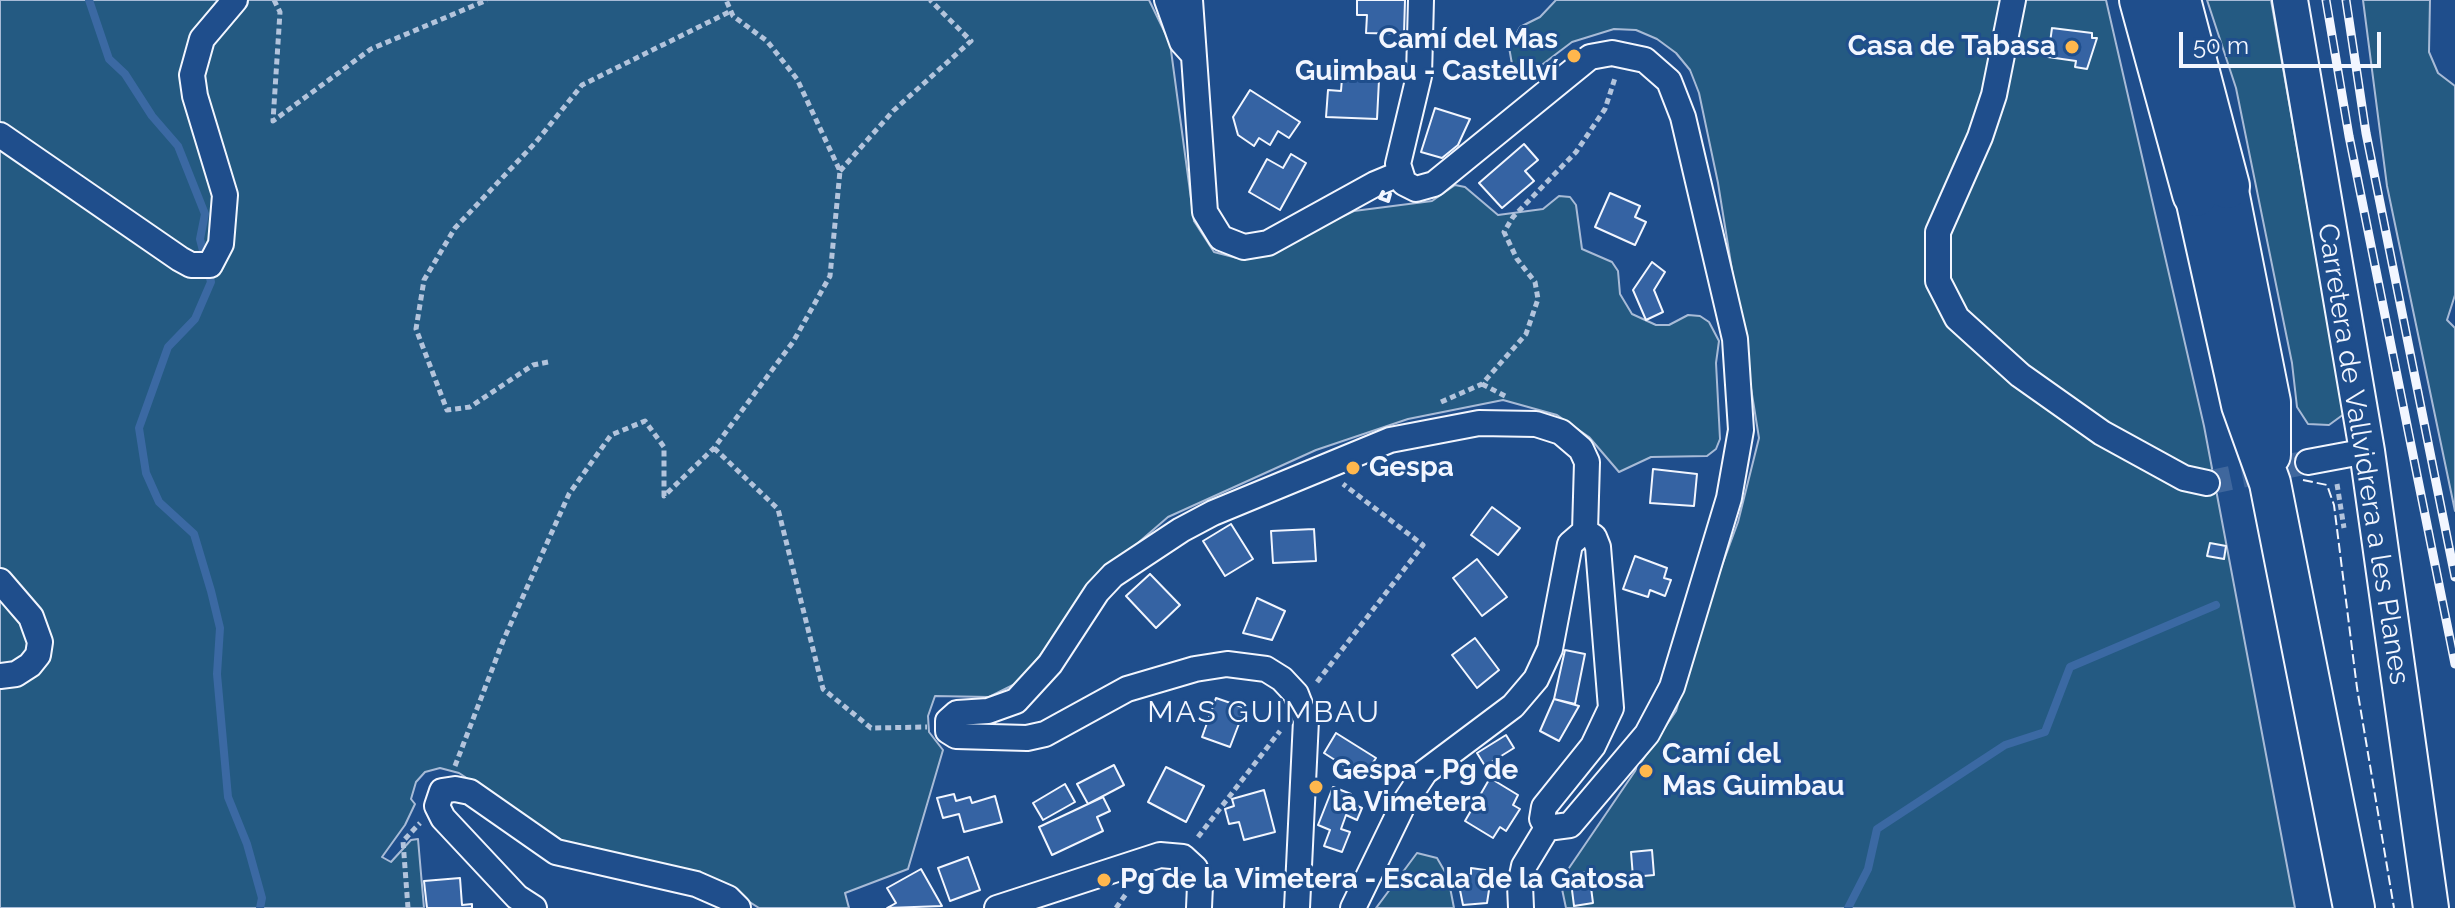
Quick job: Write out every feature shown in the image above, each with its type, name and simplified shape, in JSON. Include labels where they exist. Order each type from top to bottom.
[{"type":"highway","points":[[2142,0],[2211,190]]},
{"type":"highway","points":[[2178,0],[2211,190],[2242,405],[2270,483],[2354,908]]},
{"type":"main road","name":"Carretera de Vallvidrera a les Planes","points":[[2290,0],[2367,451],[2431,908]]},
{"type":"street","points":[[0,135],[180,259],[201,267],[210,265],[221,244],[225,195],[195,96],[192,75],[202,39],[235,0]]},
{"type":"street","points":[[1167,0],[1182,42],[1197,57]]},
{"type":"street","points":[[1190,0],[1197,57],[1205,212],[1214,231],[1232,244],[1256,246],[1282,238],[1375,184],[1399,174]]},
{"type":"street","points":[[1421,0],[1419,76],[1398,164],[1399,174],[1412,188],[1434,184],[1580,64],[1601,53],[1645,60],[1662,72],[1683,117],[1735,339],[1741,430],[1719,541],[1661,710],[1647,734],[1570,825],[1547,828]]},
{"type":"street","points":[[2013,0],[1994,95],[1980,137],[1938,232],[1936,263],[1942,292],[1957,318],[1971,333],[2031,383],[2102,433],[2147,459],[2184,478],[2207,483]]},
{"type":"street","points":[[1297,908],[1306,720],[1302,702],[1282,679],[1266,669],[1227,664],[1127,689],[1045,734],[1027,738],[962,737],[952,734],[947,726],[953,715],[1000,709],[1025,693],[1050,664],[1097,592],[1113,575],[1213,513],[1390,440],[1453,426],[1501,422],[1536,424],[1561,432],[1585,456],[1588,500],[1585,531],[1570,544],[1550,649],[1536,679],[1513,706],[1425,772],[1403,805],[1353,908]]},
{"type":"street","points":[[2308,462],[2367,451]]},
{"type":"street","points":[[1547,828],[1542,819],[1544,807],[1593,746],[1611,708],[1598,547],[1594,537],[1585,531]]},
{"type":"street","points":[[0,581],[31,617],[40,642],[38,655],[30,665],[16,674],[0,676]]},
{"type":"street","points":[[534,908],[517,897],[443,818],[442,798],[470,792],[556,852],[696,884],[721,894],[738,908]]},
{"type":"street","points":[[1521,908],[1520,885],[1524,866],[1547,828]]},
{"type":"street","points":[[997,908],[1151,856],[1183,857],[1199,876],[1199,908]]},
{"type":"path","points":[[274,0],[280,12],[273,121],[371,49],[487,0]]},
{"type":"path","points":[[408,908],[403,841],[442,798],[503,641],[569,494],[611,435],[645,421],[664,447],[664,496],[714,448],[793,342],[830,276],[840,171],[797,79],[767,41],[731,11],[726,0]]},
{"type":"path","points":[[840,171],[893,111],[971,41],[930,0]]},
{"type":"path","points":[[548,362],[533,365],[470,407],[447,410],[416,329],[424,280],[455,228],[536,142],[582,85],[731,11]]},
{"type":"path","points":[[1431,406],[1482,384],[1526,334],[1538,299],[1535,282],[1517,259],[1504,232],[1583,142],[1605,109],[1621,54]]},
{"type":"path","points":[[714,448],[778,509],[823,689],[871,728],[947,726]]},
{"type":"path","points":[[1183,857],[1423,545],[1322,468]]},
{"type":"shaded area","points":[[0,0],[1149,0],[1170,43],[1194,221],[1214,252],[1237,258],[1272,249],[1354,211],[1432,201],[1455,185],[1465,187],[1498,215],[1543,209],[1559,196],[1570,197],[1576,205],[1582,249],[1612,262],[1618,271],[1620,294],[1632,314],[1656,325],[1669,325],[1688,315],[1700,316],[1709,322],[1719,341],[1716,363],[1720,439],[1716,449],[1707,456],[1651,457],[1619,472],[1589,437],[1557,415],[1503,400],[1408,419],[1316,450],[1168,517],[1109,568],[1019,682],[989,697],[935,696],[928,716],[929,732],[943,750],[908,869],[845,893],[849,908],[759,908],[734,892],[697,876],[563,841],[459,773],[440,768],[425,772],[416,782],[411,799],[415,804],[405,825],[382,857],[391,862],[411,840],[418,839],[424,908],[0,908]]},
{"type":"shaded area","points":[[1556,0],[2106,0],[2204,426],[2295,908],[1566,908],[1562,889],[1569,868],[1676,711],[1707,606],[1738,522],[1759,438],[1718,183],[1699,93],[1690,70],[1676,53],[1657,39],[1636,30],[1614,29],[1572,42],[1535,70],[1513,70],[1509,47],[1520,27],[1540,17]]},
{"type":"shaded area","points":[[2207,0],[2271,0],[2344,414],[2329,425],[2308,424],[2297,407],[2292,363],[2236,88]]},
{"type":"shaded area","points":[[2363,0],[2430,0],[2429,52],[2438,73],[2455,86],[2455,295],[2447,320],[2455,328],[2455,511],[2387,186]]},
{"type":"shaded area","points":[[1417,853],[1437,858],[1448,877],[1454,908],[1376,908]]},
{"type":"building","points":[[1357,0],[1405,0],[1404,34],[1366,33],[1367,15],[1357,15]]},
{"type":"building","name":"Casa de Tabasa","points":[[2052,28],[2092,33],[2092,38],[2097,38],[2087,69],[2075,67],[2076,61],[2048,57]]},
{"type":"building","points":[[1342,78],[1379,80],[1377,119],[1326,117],[1328,90],[1341,91]]},
{"type":"building","points":[[1250,90],[1300,122],[1289,138],[1278,131],[1270,145],[1259,138],[1254,146],[1238,135],[1233,117]]},
{"type":"building","points":[[1435,108],[1470,119],[1458,145],[1442,158],[1421,152]]},
{"type":"building","points":[[1524,144],[1538,160],[1525,171],[1534,181],[1502,208],[1479,183]]},
{"type":"building","points":[[1291,154],[1306,163],[1280,210],[1249,192],[1267,159],[1283,168]]},
{"type":"building","points":[[1610,193],[1640,206],[1635,217],[1646,222],[1635,245],[1595,227]]},
{"type":"building","points":[[1652,262],[1665,272],[1654,290],[1663,312],[1646,320],[1633,290]]},
{"type":"building","points":[[1653,469],[1697,474],[1694,506],[1650,503]]},
{"type":"building","points":[[1492,507],[1520,528],[1498,555],[1471,535]]},
{"type":"building","points":[[1231,524],[1253,559],[1225,576],[1203,541]]},
{"type":"building","points":[[1314,529],[1316,561],[1273,563],[1271,531]]},
{"type":"building","points":[[2210,543],[2226,546],[2224,559],[2207,556]]},
{"type":"building","points":[[1635,556],[1667,568],[1664,578],[1671,580],[1665,596],[1650,590],[1648,597],[1623,589]]},
{"type":"building","points":[[1477,559],[1507,597],[1482,616],[1453,578]]},
{"type":"building","points":[[1150,574],[1180,605],[1156,628],[1126,596]]},
{"type":"building","points":[[1257,598],[1285,611],[1272,640],[1243,633]]},
{"type":"building","points":[[1475,638],[1499,670],[1477,688],[1452,655]]},
{"type":"building","points":[[1565,650],[1585,654],[1575,704],[1554,699]]},
{"type":"building","points":[[1216,698],[1245,708],[1230,747],[1202,737]]},
{"type":"building","points":[[1554,699],[1579,706],[1559,741],[1540,731]]},
{"type":"building","points":[[1336,733],[1376,758],[1363,778],[1324,753]]},
{"type":"building","points":[[1506,735],[1514,748],[1485,766],[1477,753]]},
{"type":"building","points":[[1114,765],[1124,785],[1088,804],[1077,784]]},
{"type":"building","points":[[1166,767],[1204,786],[1186,822],[1148,802]]},
{"type":"building","points":[[1490,778],[1518,795],[1513,805],[1520,809],[1506,831],[1500,827],[1493,838],[1465,821]]},
{"type":"building","points":[[1065,784],[1075,802],[1043,820],[1033,803]]},
{"type":"building","points":[[1333,787],[1351,794],[1348,802],[1362,808],[1357,820],[1346,815],[1341,829],[1350,832],[1342,852],[1324,846],[1330,830],[1318,825]]},
{"type":"building","points":[[1264,790],[1275,832],[1244,840],[1239,822],[1229,824],[1225,809],[1234,806],[1232,799]]},
{"type":"building","points":[[954,794],[956,801],[970,797],[972,803],[995,796],[1002,822],[964,832],[959,814],[943,818],[937,798]]},
{"type":"building","points":[[1103,797],[1110,811],[1097,817],[1103,831],[1052,855],[1039,827]]},
{"type":"building","points":[[1652,850],[1654,875],[1633,877],[1631,852]]},
{"type":"building","points":[[968,857],[980,890],[950,901],[938,868]]},
{"type":"building","points":[[1471,868],[1485,870],[1491,877],[1487,903],[1463,905],[1457,875],[1471,874]]},
{"type":"building","points":[[921,869],[942,906],[887,908],[896,903],[887,888]]},
{"type":"building","points":[[1589,872],[1593,903],[1574,906],[1570,874]]},
{"type":"building","points":[[460,878],[462,905],[472,904],[472,908],[427,908],[424,881]]},
{"type":"waterway","points":[[89,0],[109,59],[125,74],[152,116],[178,146],[205,214],[200,239],[211,282],[195,319],[168,347],[139,428],[146,473],[159,502],[194,534],[211,591],[220,628],[217,674],[228,797],[247,844],[262,898],[260,908]]},
{"type":"waterway","points":[[1848,908],[1868,869],[1877,829],[2005,745],[2045,732],[2070,667],[2216,605]]},
{"type":"tunnel","points":[[2207,483],[2308,462]]},
{"type":"railway","points":[[2326,0],[2349,136],[2455,664]]},
{"type":"railway","points":[[2346,0],[2366,133],[2455,577]]},
{"type":"fence","points":[[2303,480],[2327,485],[2334,505],[2357,688],[2394,908]]},
{"type":"wall","points":[[1383,192],[1380,198],[1388,201],[1390,194]]},
{"type":"place","name":"Casa de Tabasa","points":[[2072,47]]},
{"type":"place","name":"Camí del Mas Guimbau - Castellví","points":[[1574,56]]},
{"type":"place","name":"Gespa","points":[[1353,468]]},
{"type":"place","name":"Camí del Mas Guimbau","points":[[1646,771]]},
{"type":"place","name":"Gespa - Pg de la Vimetera","points":[[1316,787]]},
{"type":"place","name":"Pg de la Vimetera - Escala de la Gatosa","points":[[1104,880]]},
{"type":"district","name":"MAS GUIMBAU","points":[[1264,713]]}]
